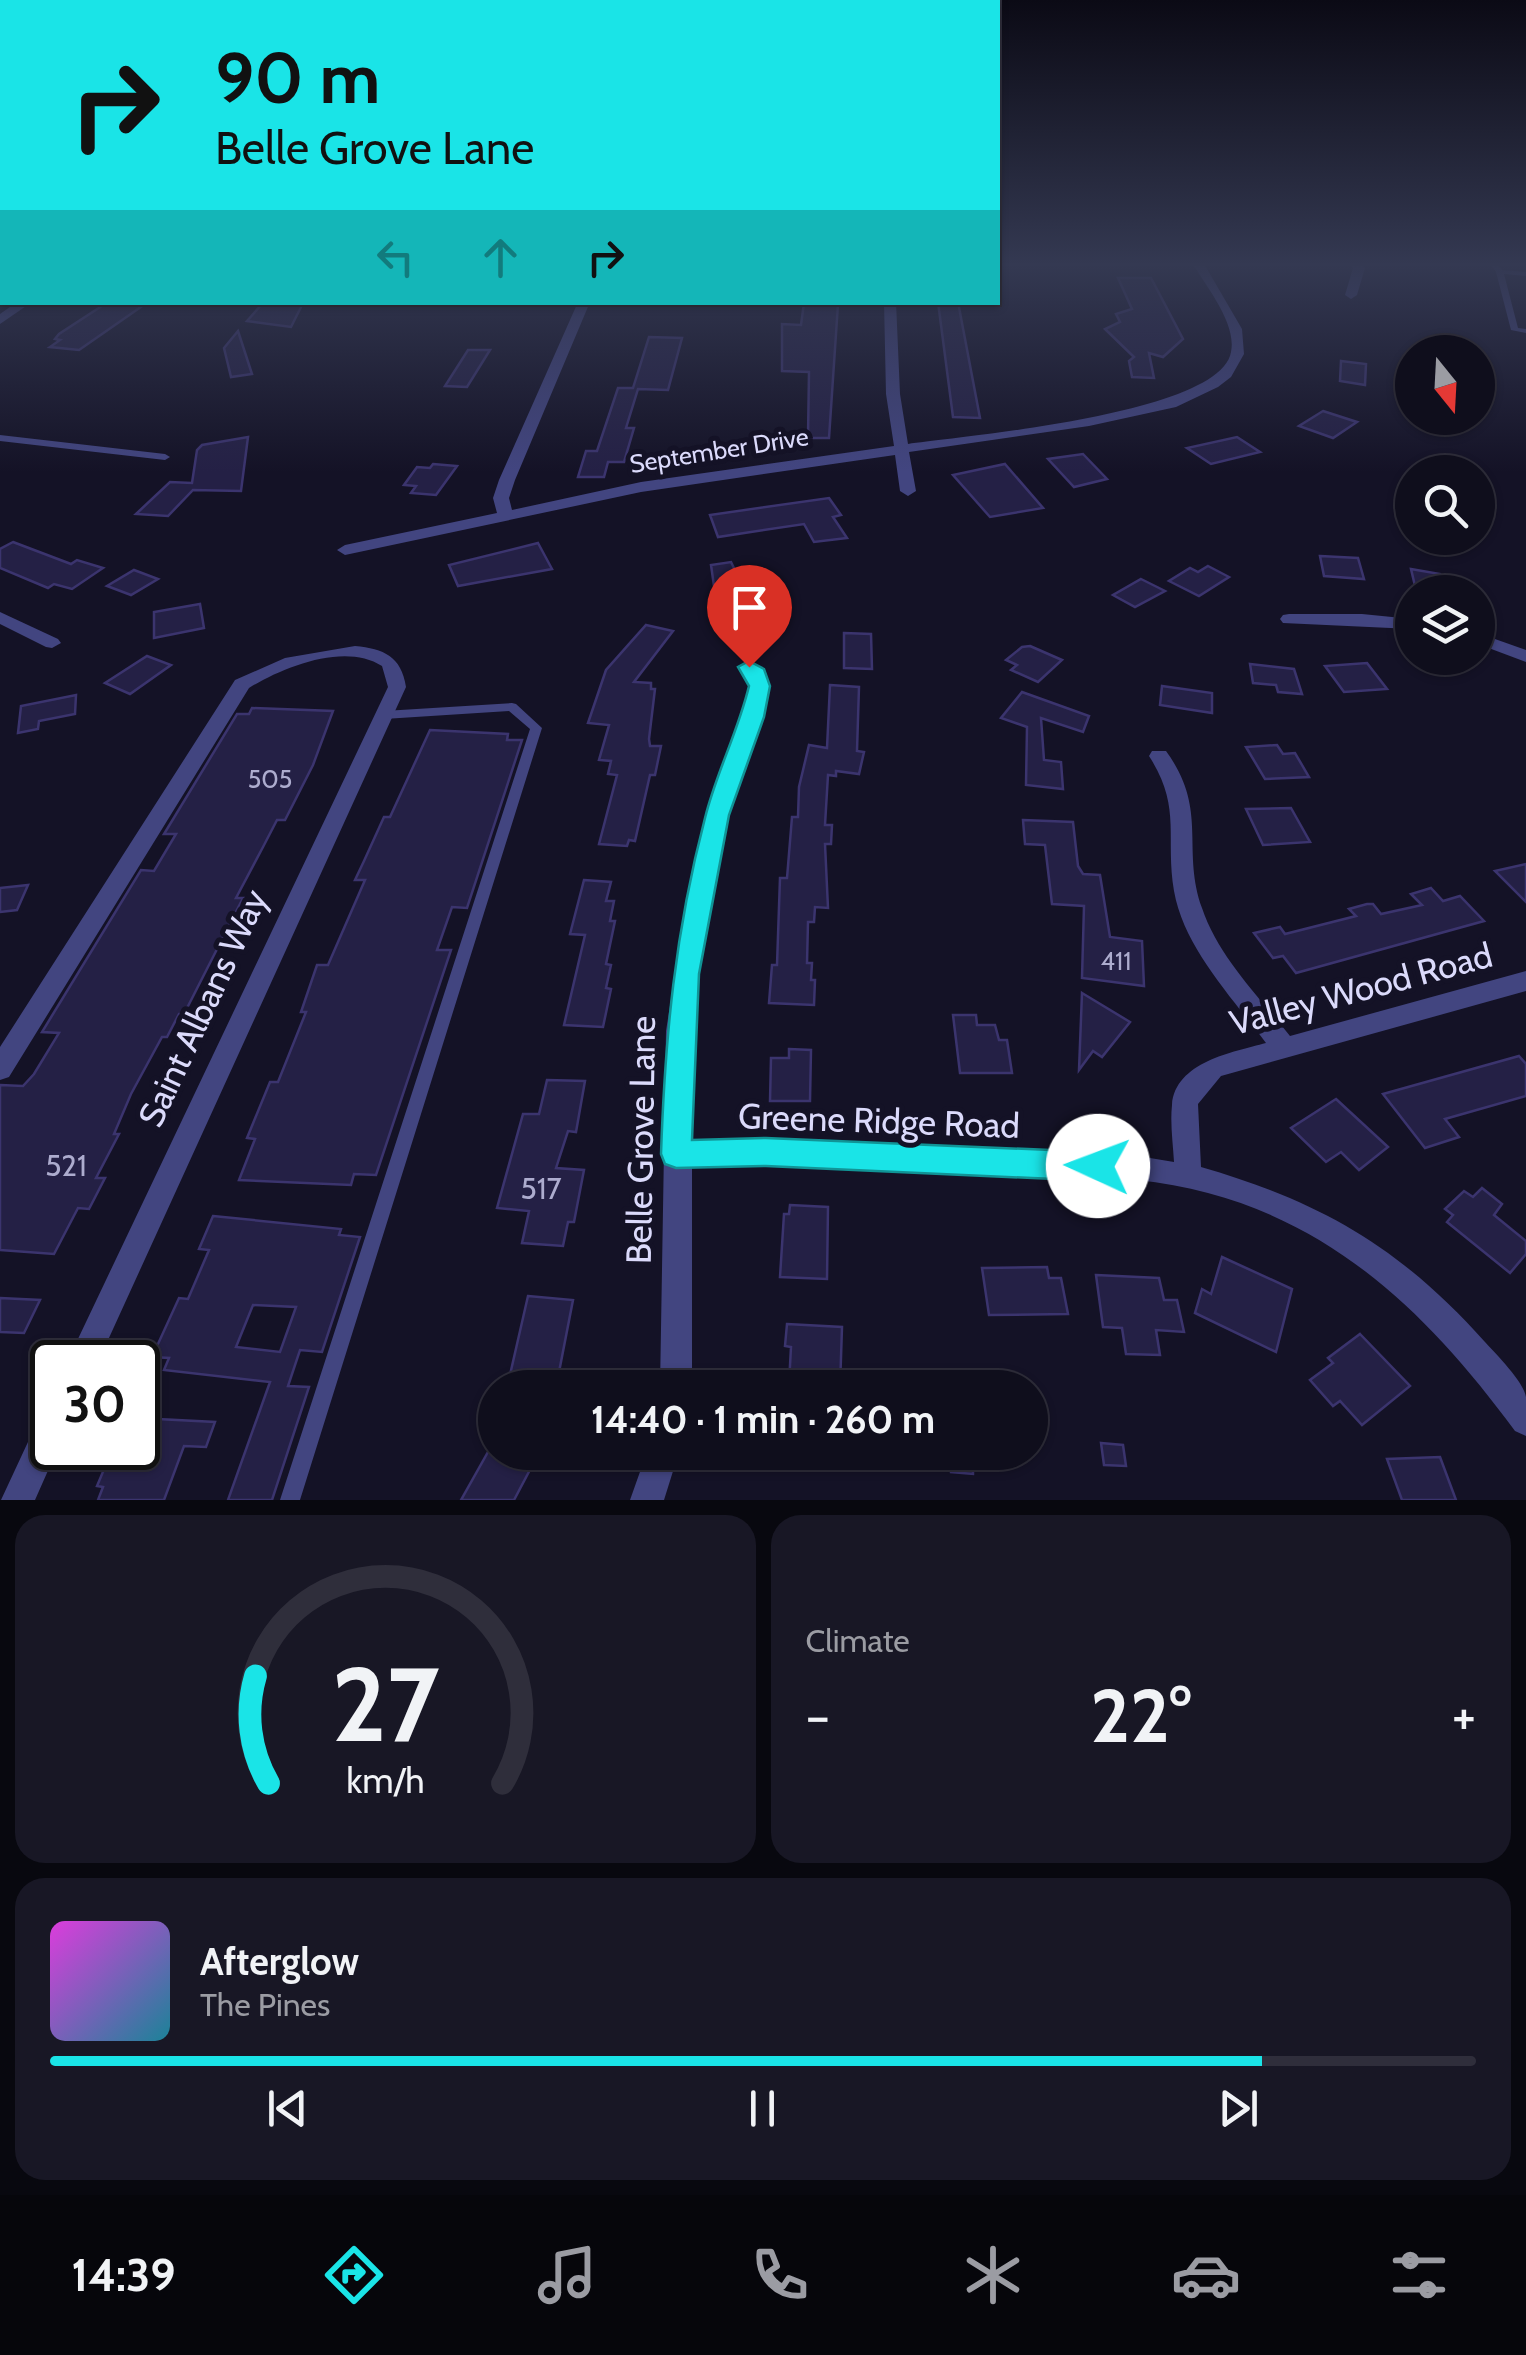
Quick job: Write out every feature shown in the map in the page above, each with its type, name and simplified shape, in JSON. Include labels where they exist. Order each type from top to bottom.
[{"type":"street","points":[[505,514],[501,498],[507,480],[571,332]]},
{"type":"street","points":[[891,332],[897,436],[908,490]]},
{"type":"street","name":"September Drive","points":[[345,550],[642,486],[1104,420],[1156,409],[1213,384],[1234,364],[1239,349],[1236,332]]},
{"type":"street","points":[[0,616],[52,643]]},
{"type":"street","points":[[1289,619],[1395,622]]},
{"type":"street","points":[[1495,644],[1526,656]]},
{"type":"street","name":"Saint Albans Way","points":[[0,1069],[242,684],[290,660],[368,651],[383,656],[394,668],[398,687],[92,1340]]},
{"type":"street","name":"Belle Grove Lane","points":[[676,1370],[678,1048],[686,974],[717,815],[753,717],[759,686],[749,667]]},
{"type":"street","points":[[1159,756],[1176,778],[1184,817],[1184,880],[1191,910],[1213,950],[1282,1046]]},
{"type":"street","name":"Valley Wood Road","points":[[1188,1174],[1184,1126],[1187,1094],[1213,1068],[1526,981]]},
{"type":"street","name":"Greene Ridge Road","points":[[676,1154],[766,1152],[1138,1168],[1188,1174],[1241,1187],[1300,1211],[1375,1256],[1442,1314],[1476,1352],[1526,1420]]},
{"type":"street","points":[[18,1500],[32,1470]]},
{"type":"street","points":[[647,1500],[657,1470]]},
{"type":"lane","points":[[0,438],[165,457]]},
{"type":"lane","points":[[290,1500],[536,728],[512,707],[384,715]]},
{"type":"building","points":[[105,332],[79,350],[50,347],[60,340],[55,339],[59,334]]},
{"type":"building","points":[[238,332],[252,374],[231,377],[224,348]]},
{"type":"building","points":[[782,332],[836,332],[829,438],[808,438],[809,372],[782,371]]},
{"type":"building","points":[[942,332],[964,332],[980,418],[953,417]]},
{"type":"building","points":[[1108,332],[1179,332],[1183,339],[1163,357],[1149,353],[1154,378],[1132,377],[1129,361],[1134,357]]},
{"type":"building","points":[[649,337],[682,338],[668,390],[638,389],[626,428],[634,428],[624,462],[608,462],[604,477],[578,477],[586,451],[597,451],[618,388],[633,388]]},
{"type":"building","points":[[468,350],[490,350],[467,387],[445,386]]},
{"type":"building","points":[[1341,361],[1366,364],[1365,385],[1340,381]]},
{"type":"building","points":[[1323,411],[1357,422],[1333,438],[1299,426]]},
{"type":"building","points":[[248,437],[241,491],[193,490],[168,516],[136,514],[170,482],[192,483],[197,450],[202,445]]},
{"type":"building","points":[[1237,437],[1260,452],[1211,464],[1187,448]]},
{"type":"building","points":[[1083,454],[1107,479],[1074,487],[1048,459]]},
{"type":"building","points":[[433,464],[457,466],[436,495],[411,493],[416,486],[404,485],[417,467],[430,468]]},
{"type":"building","points":[[1005,464],[1043,508],[990,517],[953,475]]},
{"type":"building","points":[[829,498],[841,515],[833,517],[847,538],[814,542],[804,524],[718,537],[710,515]]},
{"type":"building","points":[[13,542],[71,564],[77,560],[103,568],[72,589],[54,584],[48,588],[0,568],[0,549]]},
{"type":"building","points":[[538,543],[552,569],[458,586],[449,565]]},
{"type":"building","points":[[1320,556],[1358,558],[1364,579],[1324,576]]},
{"type":"building","points":[[731,562],[756,613],[730,617],[714,586],[711,565]]},
{"type":"building","points":[[1208,566],[1229,577],[1199,596],[1169,581],[1190,568],[1198,572]]},
{"type":"building","points":[[1411,569],[1440,575],[1412,575]]},
{"type":"building","points":[[134,570],[158,579],[131,595],[107,586]]},
{"type":"building","points":[[1141,579],[1165,591],[1135,607],[1113,595]]},
{"type":"building","points":[[200,604],[204,628],[154,638],[154,612]]},
{"type":"building","points":[[646,625],[673,631],[634,682],[651,683],[651,689],[655,689],[649,739],[650,746],[661,746],[655,775],[650,775],[635,841],[629,840],[627,846],[599,844],[617,775],[608,774],[611,761],[599,760],[609,725],[588,723],[606,670]]},
{"type":"building","points":[[844,633],[871,634],[872,669],[844,668]]},
{"type":"building","points":[[1030,646],[1062,660],[1038,682],[1011,670],[1017,665],[1006,660],[1022,647]]},
{"type":"building","points":[[147,656],[171,665],[130,694],[105,683]]},
{"type":"building","points":[[1367,663],[1387,689],[1344,692],[1325,666]]},
{"type":"building","points":[[1250,664],[1294,669],[1302,694],[1278,692],[1276,685],[1253,683]]},
{"type":"building","points":[[830,685],[859,687],[857,751],[864,752],[859,774],[836,771],[836,776],[828,775],[825,825],[832,825],[831,844],[825,844],[828,908],[815,907],[814,922],[808,922],[807,963],[812,963],[811,980],[815,980],[814,1005],[769,1003],[772,965],[777,965],[780,878],[787,878],[792,817],[798,817],[799,787],[809,745],[827,748]]},
{"type":"building","points":[[1162,686],[1212,693],[1212,713],[1160,705]]},
{"type":"building","points":[[1022,692],[1089,716],[1083,732],[1041,718],[1044,760],[1061,762],[1063,789],[1026,785],[1027,727],[1001,718]]},
{"type":"building","points":[[76,695],[75,714],[39,721],[38,729],[18,733],[21,706]]},
{"type":"building","points":[[252,708],[333,711],[313,765],[285,820],[277,820],[236,898],[243,898],[184,1014],[179,1014],[167,1037],[162,1037],[131,1094],[114,1134],[119,1134],[96,1178],[105,1178],[89,1209],[78,1208],[54,1254],[0,1250],[0,1085],[23,1086],[34,1074],[59,1033],[42,1032],[141,870],[154,871],[176,834],[164,834],[237,714],[249,714]]},
{"type":"building","points":[[430,730],[508,734],[507,740],[522,740],[467,908],[452,907],[437,950],[451,950],[376,1175],[354,1174],[351,1185],[239,1180],[255,1139],[247,1138],[270,1082],[278,1082],[306,1012],[301,1012],[317,965],[328,965],[365,880],[355,880],[384,817],[390,817]]},
{"type":"building","points":[[1277,745],[1283,754],[1295,753],[1309,777],[1265,779],[1246,747]]},
{"type":"building","points":[[1291,808],[1310,842],[1263,845],[1246,809]]},
{"type":"building","points":[[1023,820],[1073,822],[1078,866],[1083,874],[1100,875],[1110,937],[1142,941],[1144,986],[1082,978],[1084,906],[1052,904],[1045,845],[1025,844]]},
{"type":"building","points":[[1526,864],[1526,902],[1495,871]]},
{"type":"building","points":[[584,880],[611,882],[606,901],[614,901],[610,921],[615,921],[606,964],[611,965],[606,988],[611,989],[603,1027],[564,1025],[585,935],[570,934]]},
{"type":"building","points":[[28,885],[17,910],[0,912],[0,888]]},
{"type":"building","points":[[1431,888],[1443,901],[1460,896],[1484,921],[1296,973],[1283,956],[1273,958],[1254,933],[1280,927],[1285,934],[1356,916],[1349,909],[1367,904],[1373,904],[1381,914],[1422,905],[1411,894]]},
{"type":"building","points":[[1082,993],[1130,1022],[1102,1057],[1093,1051],[1079,1070]]},
{"type":"building","points":[[953,1015],[976,1015],[977,1025],[995,1025],[999,1040],[1007,1040],[1012,1073],[960,1073]]},
{"type":"building","points":[[789,1049],[811,1050],[810,1101],[770,1101],[771,1058],[789,1058]]},
{"type":"building","points":[[1519,1056],[1526,1064],[1526,1096],[1445,1119],[1459,1137],[1425,1148],[1383,1094]]},
{"type":"building","points":[[547,1080],[585,1081],[576,1132],[568,1131],[556,1168],[584,1170],[574,1222],[568,1222],[563,1246],[522,1243],[529,1211],[497,1208],[523,1114],[539,1114]]},
{"type":"building","points":[[1336,1099],[1388,1147],[1359,1170],[1341,1152],[1326,1162],[1291,1128]]},
{"type":"building","points":[[1482,1188],[1502,1204],[1494,1215],[1526,1241],[1526,1254],[1510,1273],[1447,1222],[1453,1215],[1445,1209],[1464,1191],[1473,1197]]},
{"type":"building","points":[[790,1205],[828,1207],[827,1279],[780,1277],[784,1214],[789,1214]]},
{"type":"building","points":[[213,1216],[341,1229],[339,1235],[360,1237],[322,1352],[300,1350],[288,1386],[309,1387],[272,1500],[228,1500],[270,1382],[164,1370],[169,1358],[160,1357],[160,1340],[179,1298],[188,1299],[209,1250],[199,1249]],"holes":[[[253,1305],[296,1307],[280,1352],[236,1347]]]},
{"type":"building","points":[[1222,1257],[1292,1289],[1276,1352],[1195,1313],[1202,1289],[1211,1294]]},
{"type":"building","points":[[1047,1267],[1049,1278],[1061,1278],[1068,1314],[989,1315],[982,1268]]},
{"type":"building","points":[[1096,1275],[1159,1278],[1164,1300],[1177,1300],[1184,1332],[1156,1330],[1160,1355],[1126,1354],[1122,1328],[1103,1327]]},
{"type":"building","points":[[528,1296],[573,1300],[559,1370],[511,1370]]},
{"type":"building","points":[[0,1298],[40,1300],[24,1333],[0,1332]]},
{"type":"building","points":[[787,1324],[842,1327],[841,1370],[790,1370],[791,1347],[785,1346]]},
{"type":"building","points":[[1360,1334],[1410,1386],[1362,1425],[1340,1401],[1333,1406],[1310,1380],[1333,1363],[1328,1358]]},
{"type":"building","points":[[160,1419],[215,1422],[206,1447],[184,1446],[164,1500],[98,1500],[103,1487],[97,1486],[104,1470],[160,1470]]},
{"type":"building","points":[[1101,1443],[1123,1445],[1126,1466],[1104,1465]]},
{"type":"building","points":[[1440,1457],[1456,1500],[1402,1500],[1387,1459]]},
{"type":"building","points":[[478,1470],[530,1470],[514,1500],[461,1500]]},
{"type":"building","points":[[973,1470],[973,1474],[951,1472]]},
{"type":"route","points":[[749,667],[759,686],[753,717],[717,815],[699,891],[686,974],[676,1154],[766,1152],[1098,1166]]}]
